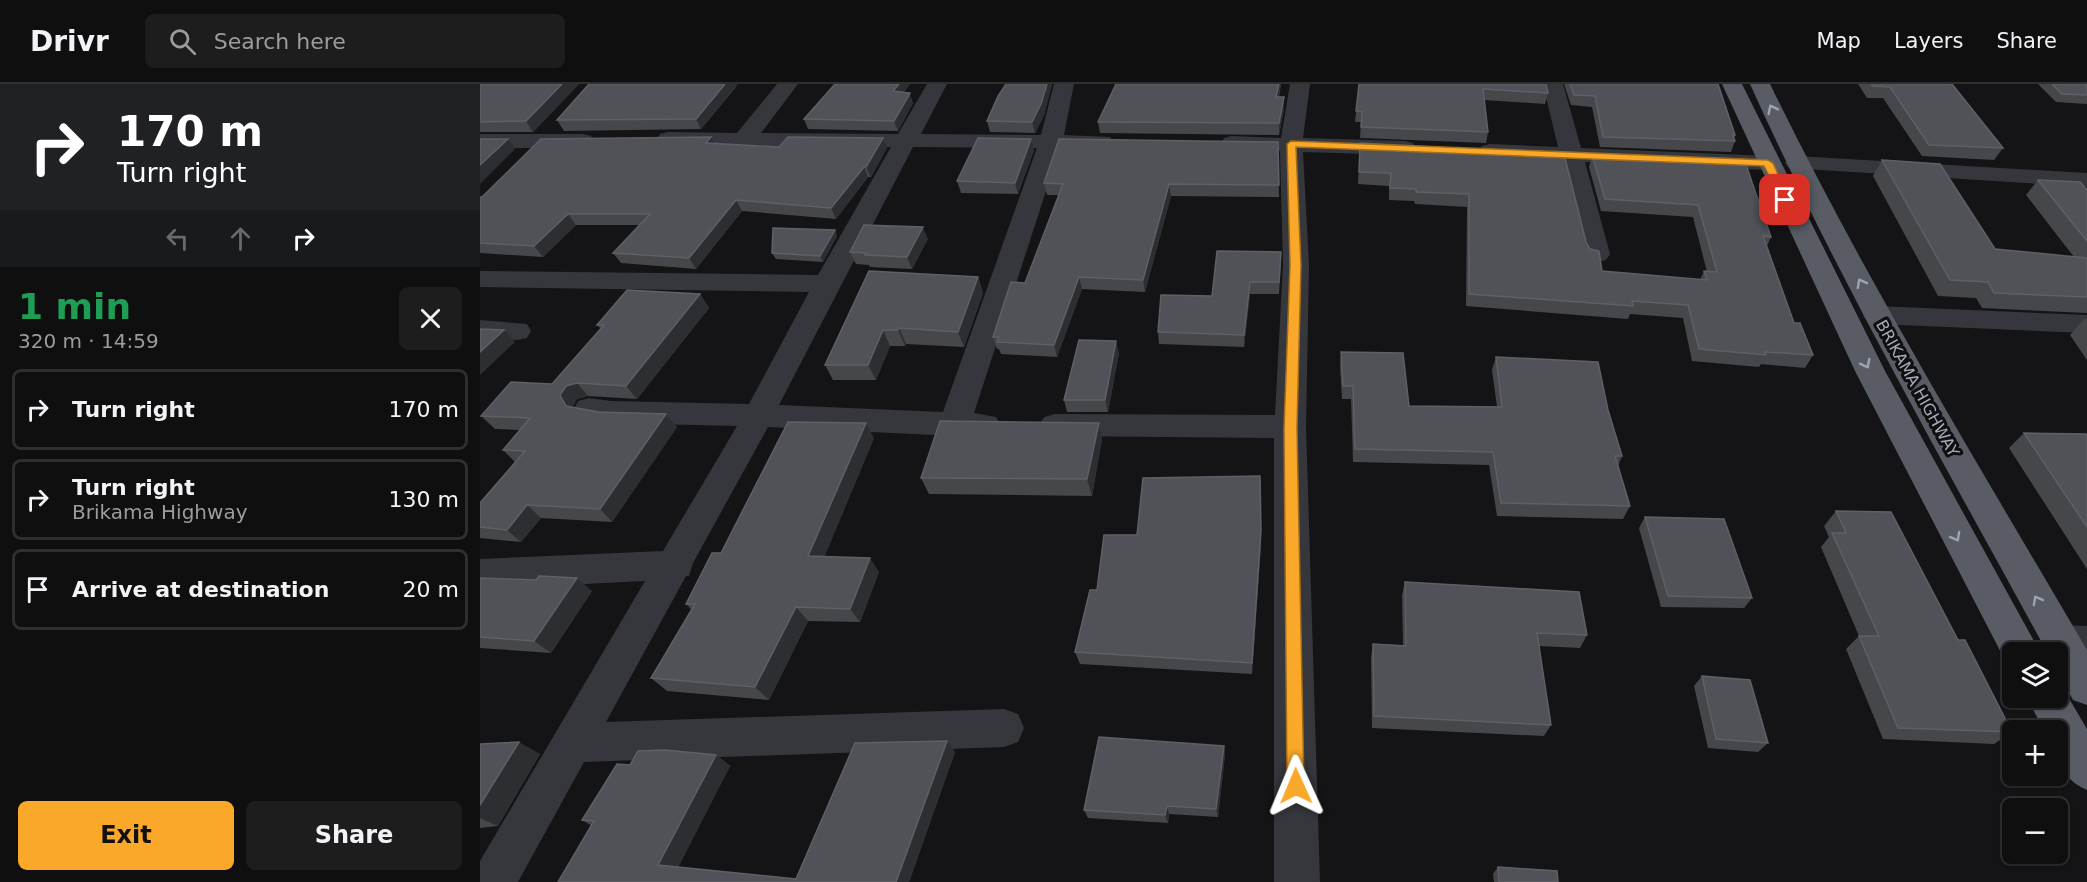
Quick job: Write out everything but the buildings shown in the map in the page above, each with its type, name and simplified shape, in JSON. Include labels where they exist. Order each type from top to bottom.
[{"type":"highway","name":"BRIKAMA HIGHWAY","points":[[1732,84],[1821,275],[1954,534],[2015,642]]},
{"type":"highway","name":"BRIKAMA HIGHWAY","points":[[1760,84],[1797,163],[1877,315],[2073,643],[2087,687]]},
{"type":"highway","points":[[2053,708],[2087,768]]},
{"type":"street","points":[[745,138],[788,84]]},
{"type":"street","points":[[493,882],[676,565],[937,84]]},
{"type":"street","points":[[954,425],[1051,141],[1064,84]]},
{"type":"street","points":[[1297,882],[1290,428],[1296,265],[1291,144],[1300,84]]},
{"type":"street","points":[[1553,84],[1597,254]]},
{"type":"street","points":[[518,164],[562,117]]},
{"type":"street","points":[[642,140],[745,138],[1119,142]]},
{"type":"street","points":[[480,141],[608,140]]},
{"type":"street","points":[[1211,143],[1431,149]]},
{"type":"street","points":[[1466,150],[1768,163]]},
{"type":"street","points":[[1797,163],[2087,180]]},
{"type":"street","points":[[480,279],[827,284]]},
{"type":"street","points":[[1877,315],[2087,324]]},
{"type":"street","points":[[480,329],[517,331]]},
{"type":"street","points":[[589,409],[611,412],[667,412],[954,425],[1290,428]]},
{"type":"street","points":[[480,574],[676,565]]},
{"type":"street","points":[[573,743],[1004,728]]},
{"type":"route","points":[[1296,786],[1290,428],[1296,265],[1291,144],[1768,163],[1785,200]]}]
